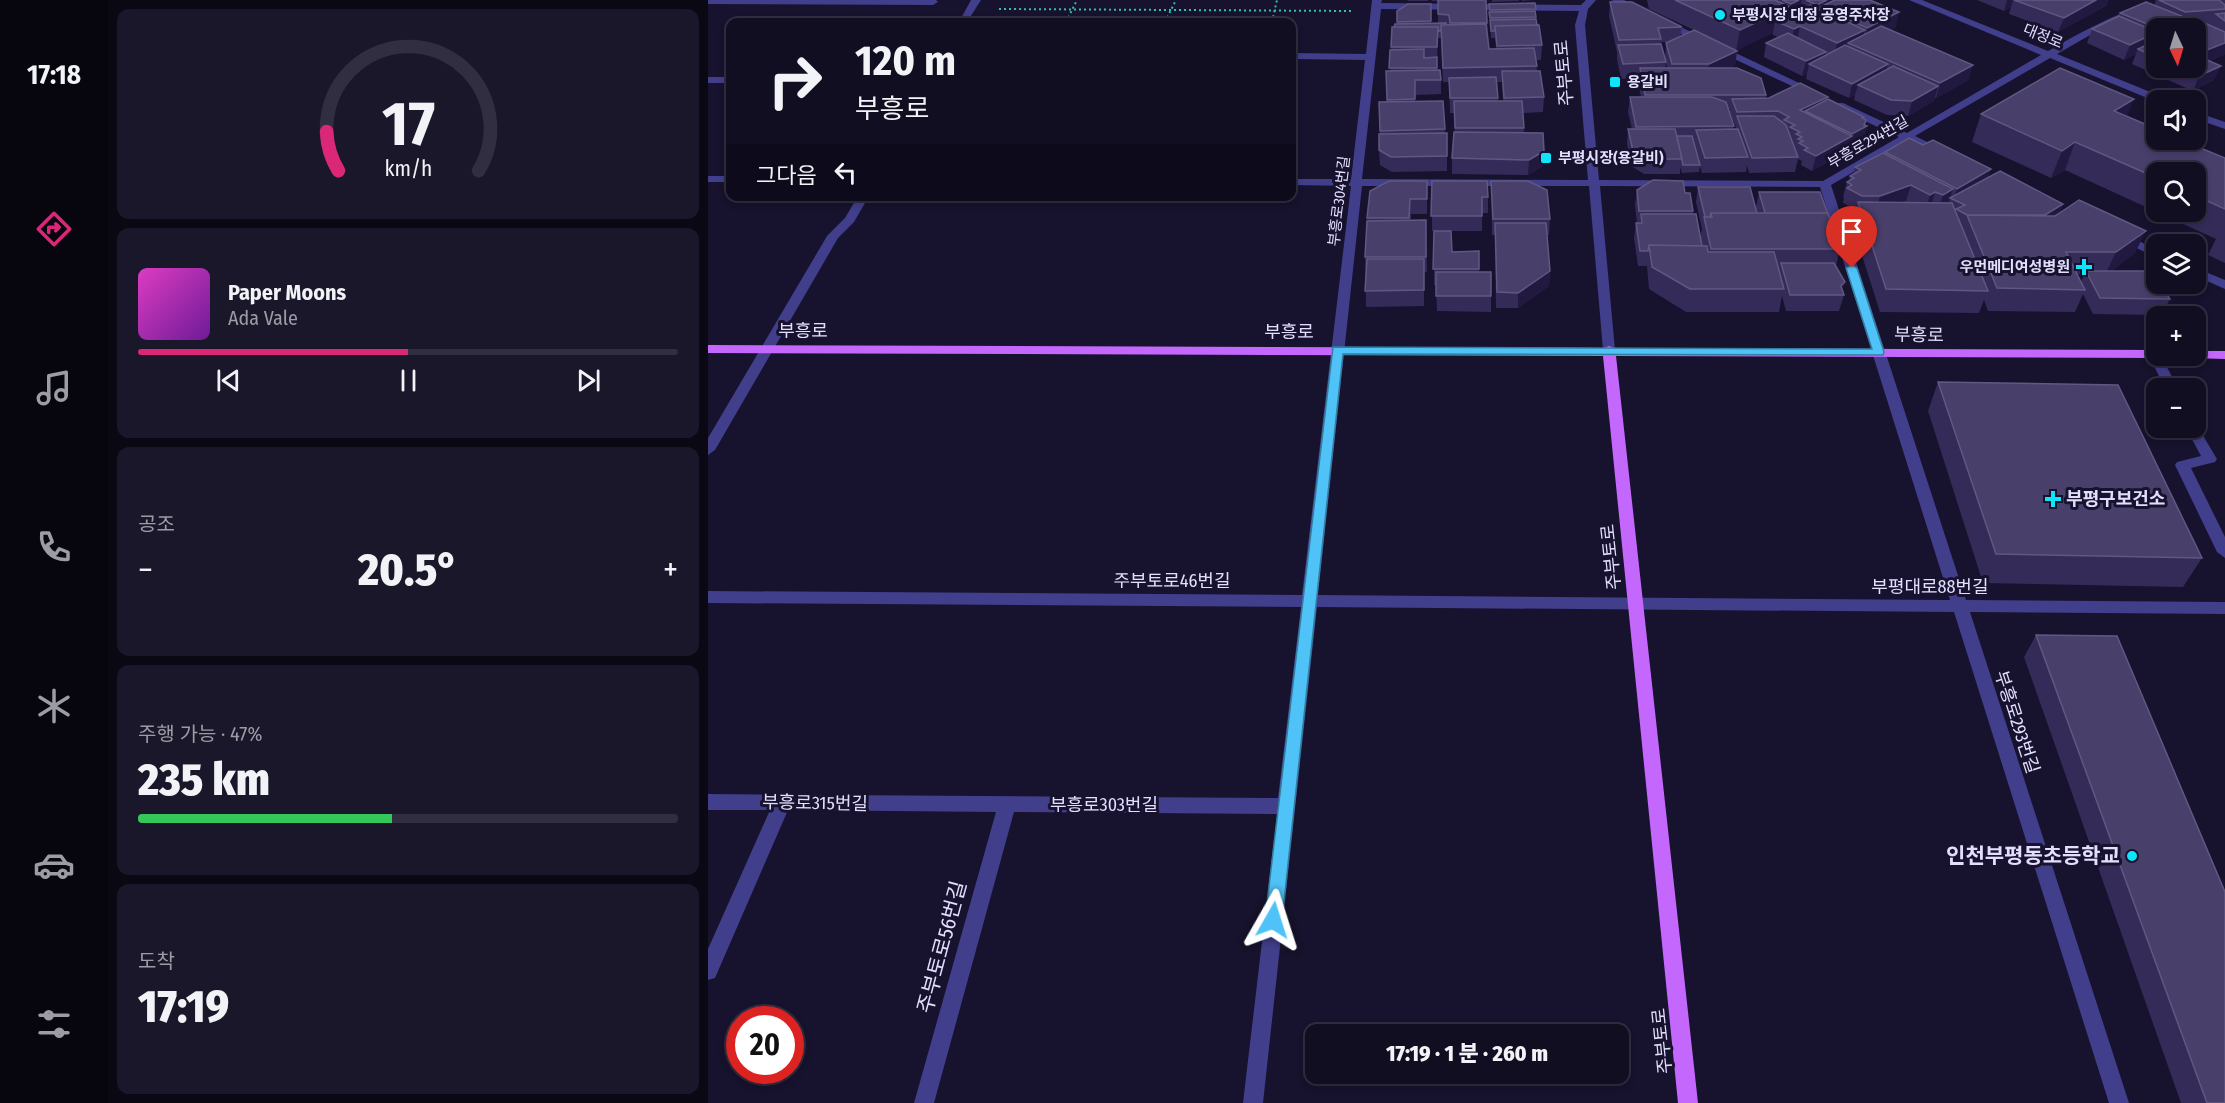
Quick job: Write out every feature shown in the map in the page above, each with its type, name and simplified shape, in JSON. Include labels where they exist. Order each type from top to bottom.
[{"type":"main road","name":"부흥로","points":[[708,349],[1609,350],[2146,354]]},
{"type":"main road","name":"주부토로","points":[[1609,350],[1688,1103]]},
{"type":"main road","points":[[2206,355],[2225,355]]},
{"type":"street","points":[[1616,0],[1661,18],[1821,96]]},
{"type":"street","name":"대정로","points":[[1914,0],[2146,94]]},
{"type":"street","points":[[2121,0],[2130,8],[2164,4]]},
{"type":"street","points":[[708,1],[933,2]]},
{"type":"street","points":[[965,18],[974,4]]},
{"type":"street","name":"주부토로","points":[[1377,6],[1588,4],[1580,25],[1609,350]]},
{"type":"street","name":"부흥로304번길","points":[[1338,350],[1377,6]]},
{"type":"street","name":"부흥로294번길","points":[[1879,352],[1825,184],[2130,8]]},
{"type":"street","points":[[1296,56],[1371,57]]},
{"type":"street","points":[[708,80],[726,80]]},
{"type":"street","points":[[1832,101],[1951,157]]},
{"type":"street","points":[[2206,118],[2225,126]]},
{"type":"street","points":[[708,179],[726,179]]},
{"type":"street","points":[[1296,182],[1825,184]]},
{"type":"street","points":[[708,450],[833,236],[850,220],[861,201]]},
{"type":"street","points":[[2114,233],[2146,249]]},
{"type":"street","points":[[2206,276],[2225,285]]},
{"type":"street","points":[[1253,1103],[1338,350]]},
{"type":"street","name":"부흥로293번길","points":[[1879,352],[2119,1103]]},
{"type":"street","points":[[2198,438],[2210,459],[2182,465],[2225,552]]},
{"type":"street","name":"주부토로46번길","points":[[708,597],[1636,604]]},
{"type":"street","name":"부평대로88번길","points":[[1636,604],[2225,608]]},
{"type":"street","name":"부흥로315번길","points":[[708,802],[922,804]]},
{"type":"street","points":[[708,971],[782,803]]},
{"type":"street","name":"부흥로303번길","points":[[922,804],[1286,806]]},
{"type":"street","name":"주부토로56번길","points":[[924,1103],[1007,805]]},
{"type":"path","points":[[1068,18],[1077,0]]},
{"type":"path","points":[[1168,18],[1176,0]]},
{"type":"path","points":[[1273,18],[1277,0]]},
{"type":"path","points":[[974,4],[1072,10],[1172,11],[1274,11],[1377,6]]},
{"type":"building","points":[[1438,0],[1486,0],[1487,23],[1450,23],[1449,15],[1438,14]]},
{"type":"building","points":[[1675,0],[1775,0],[1790,7],[1740,30]]},
{"type":"building","points":[[1782,0],[1799,0],[1791,4]]},
{"type":"building","points":[[1806,0],[1827,0],[1817,5]]},
{"type":"building","points":[[1835,0],[1870,0],[1899,12],[1867,28],[1820,7]]},
{"type":"building","points":[[2014,0],[2096,0],[2064,18]]},
{"type":"building","points":[[2159,0],[2219,0],[2225,5],[2225,9],[2185,12]]},
{"type":"building","points":[[1610,2],[1632,2],[1682,27],[1658,28],[1661,39],[1619,40]]},
{"type":"building","points":[[2146,2],[2184,17],[2146,18],[2146,24],[2120,13]]},
{"type":"building","points":[[1535,3],[1536,9],[1490,10],[1489,4]]},
{"type":"building","points":[[1408,4],[1431,4],[1431,21],[1397,22],[1397,11]]},
{"type":"building","points":[[1810,5],[1865,30],[1837,43],[1800,26],[1794,29],[1775,21]]},
{"type":"building","points":[[1535,11],[1536,17],[1490,18],[1489,12]]},
{"type":"building","points":[[2225,13],[2225,21],[2216,14]]},
{"type":"building","points":[[2119,16],[2146,27],[2146,37],[2130,45],[2092,29]]},
{"type":"building","points":[[1536,19],[1537,25],[1495,26],[1495,31],[1491,31],[1490,20]]},
{"type":"building","points":[[1446,23],[1446,25],[1441,25],[1441,31],[1438,31],[1438,27],[1394,27],[1395,24]]},
{"type":"building","points":[[1486,24],[1489,49],[1534,48],[1537,66],[1443,68],[1441,25]]},
{"type":"building","points":[[2206,24],[2225,32],[2225,43],[2207,50]]},
{"type":"building","points":[[1539,25],[1542,45],[1497,46],[1495,26]]},
{"type":"building","points":[[1881,26],[1973,65],[1940,83],[1848,43]]},
{"type":"building","points":[[1392,27],[1438,27],[1437,47],[1391,47]]},
{"type":"building","points":[[1694,30],[1737,51],[1709,64],[1672,64],[1666,43]]},
{"type":"building","points":[[1788,33],[1826,52],[1806,61],[1766,43]]},
{"type":"building","points":[[1661,44],[1666,62],[1623,64],[1618,45]]},
{"type":"building","points":[[1845,45],[1888,64],[1852,84],[1809,64]]},
{"type":"building","points":[[2146,45],[2146,53],[2138,49]]},
{"type":"building","points":[[1424,49],[1424,58],[1437,57],[1437,68],[1389,68],[1390,50]]},
{"type":"building","points":[[2206,59],[2221,66],[2206,73]]},
{"type":"building","points":[[1893,66],[1938,86],[1912,101],[1891,100],[1858,85]]},
{"type":"building","points":[[1640,68],[1737,68],[1761,78],[1766,95],[1645,95]]},
{"type":"building","points":[[2060,68],[2134,99],[2114,111],[2146,124],[2146,150],[2205,150],[2225,158],[2225,209],[2206,200],[2206,162],[2146,162],[2146,173],[2075,142],[2062,151],[1981,114]]},
{"type":"building","points":[[1440,70],[1441,80],[1415,80],[1415,99],[1387,100],[1386,71]]},
{"type":"building","points":[[1502,71],[1540,71],[1544,97],[1504,98]]},
{"type":"building","points":[[1496,77],[1498,98],[1450,98],[1449,78]]},
{"type":"building","points":[[1800,83],[1828,97],[1800,110],[1852,136],[1816,156],[1804,150],[1808,148],[1799,143],[1803,141],[1798,139],[1802,137],[1796,134],[1800,132],[1790,127],[1795,125],[1784,120],[1789,117],[1778,111],[1737,112],[1732,99],[1769,98]]},
{"type":"building","points":[[1630,97],[1712,97],[1726,102],[1734,126],[1636,127]]},
{"type":"building","points":[[1828,99],[1864,117],[1862,118],[1866,120],[1864,125],[1867,126],[1852,134],[1805,111]]},
{"type":"building","points":[[1443,101],[1445,129],[1380,131],[1379,102]]},
{"type":"building","points":[[1454,101],[1522,101],[1524,128],[1455,128]]},
{"type":"building","points":[[1737,116],[1774,116],[1786,125],[1798,157],[1752,158]]},
{"type":"building","points":[[1628,129],[1675,129],[1682,159],[1646,159],[1633,151]]},
{"type":"building","points":[[1738,129],[1748,157],[1705,158],[1696,130]]},
{"type":"building","points":[[1454,132],[1543,133],[1544,151],[1529,160],[1452,158]]},
{"type":"building","points":[[1447,133],[1447,156],[1391,157],[1379,150],[1379,134]]},
{"type":"building","points":[[1677,136],[1692,136],[1700,165],[1683,165]]},
{"type":"building","points":[[1909,138],[1923,145],[1933,140],[1991,169],[1957,189],[1885,152]]},
{"type":"building","points":[[1883,153],[1953,189],[1943,195],[1935,192],[1930,195],[1911,185],[1880,196],[1862,196],[1847,188],[1852,185],[1847,182],[1854,178],[1850,176],[1861,170],[1855,167]]},
{"type":"building","points":[[2000,171],[2063,204],[2045,215],[1967,215],[1956,209],[1965,205],[1950,198]]},
{"type":"building","points":[[1653,180],[1683,181],[1685,193],[1690,193],[1693,211],[1639,211],[1637,190]]},
{"type":"building","points":[[1389,181],[1427,181],[1427,199],[1410,199],[1409,218],[1367,218],[1370,191]]},
{"type":"building","points":[[1432,181],[1487,181],[1488,197],[1482,197],[1482,216],[1431,216]]},
{"type":"building","points":[[1491,181],[1528,181],[1547,190],[1550,219],[1493,219]]},
{"type":"building","points":[[1698,187],[1750,187],[1757,213],[1711,213],[1710,217],[1705,217]]},
{"type":"building","points":[[1759,192],[1820,192],[1828,213],[1765,213]]},
{"type":"building","points":[[2079,200],[2146,231],[2116,252],[2066,252],[2085,290],[1997,288],[1967,215],[2055,216]]},
{"type":"building","points":[[1858,202],[1952,203],[1988,291],[1886,289]]},
{"type":"building","points":[[1711,213],[1828,213],[1840,249],[1711,249],[1704,217],[1712,217]]},
{"type":"building","points":[[1641,214],[1696,214],[1702,246],[1649,245],[1648,251],[1640,251],[1636,223],[1642,223]]},
{"type":"building","points":[[1426,220],[1426,257],[1365,257],[1367,221]]},
{"type":"building","points":[[1495,223],[1546,223],[1550,271],[1518,293],[1497,292]]},
{"type":"building","points":[[1434,231],[1451,231],[1452,252],[1479,251],[1479,269],[1433,269]]},
{"type":"building","points":[[1649,245],[1707,246],[1708,252],[1774,252],[1784,289],[1690,289],[1652,267]]},
{"type":"building","points":[[1367,259],[1424,259],[1424,290],[1365,291]]},
{"type":"building","points":[[1781,263],[1834,263],[1845,282],[1841,286],[1844,295],[1790,295]]},
{"type":"building","points":[[2086,271],[2146,271],[2146,294],[2167,294],[2170,299],[2100,298]]},
{"type":"building","points":[[1436,272],[1491,272],[1491,296],[1436,296]]},
{"type":"building","points":[[1938,382],[2118,385],[2202,558],[1996,554]]},
{"type":"building","points":[[2036,635],[2117,636],[2225,892],[2225,1103],[2207,1103]]},
{"type":"place","name":"부평시장 대정 공영주차장","points":[[1720,15]]},
{"type":"place","name":"용갈비","points":[[1615,82]]},
{"type":"place","name":"부평시장(용갈비)","points":[[1546,158]]},
{"type":"place","name":"우먼메디여성병원","points":[[2084,267]]},
{"type":"place","name":"부평구보건소","points":[[2053,499]]},
{"type":"place","name":"인천부평동초등학교","points":[[2132,856]]},
{"type":"route","points":[[1273,920],[1338,350],[1879,352],[1852,268]]}]
